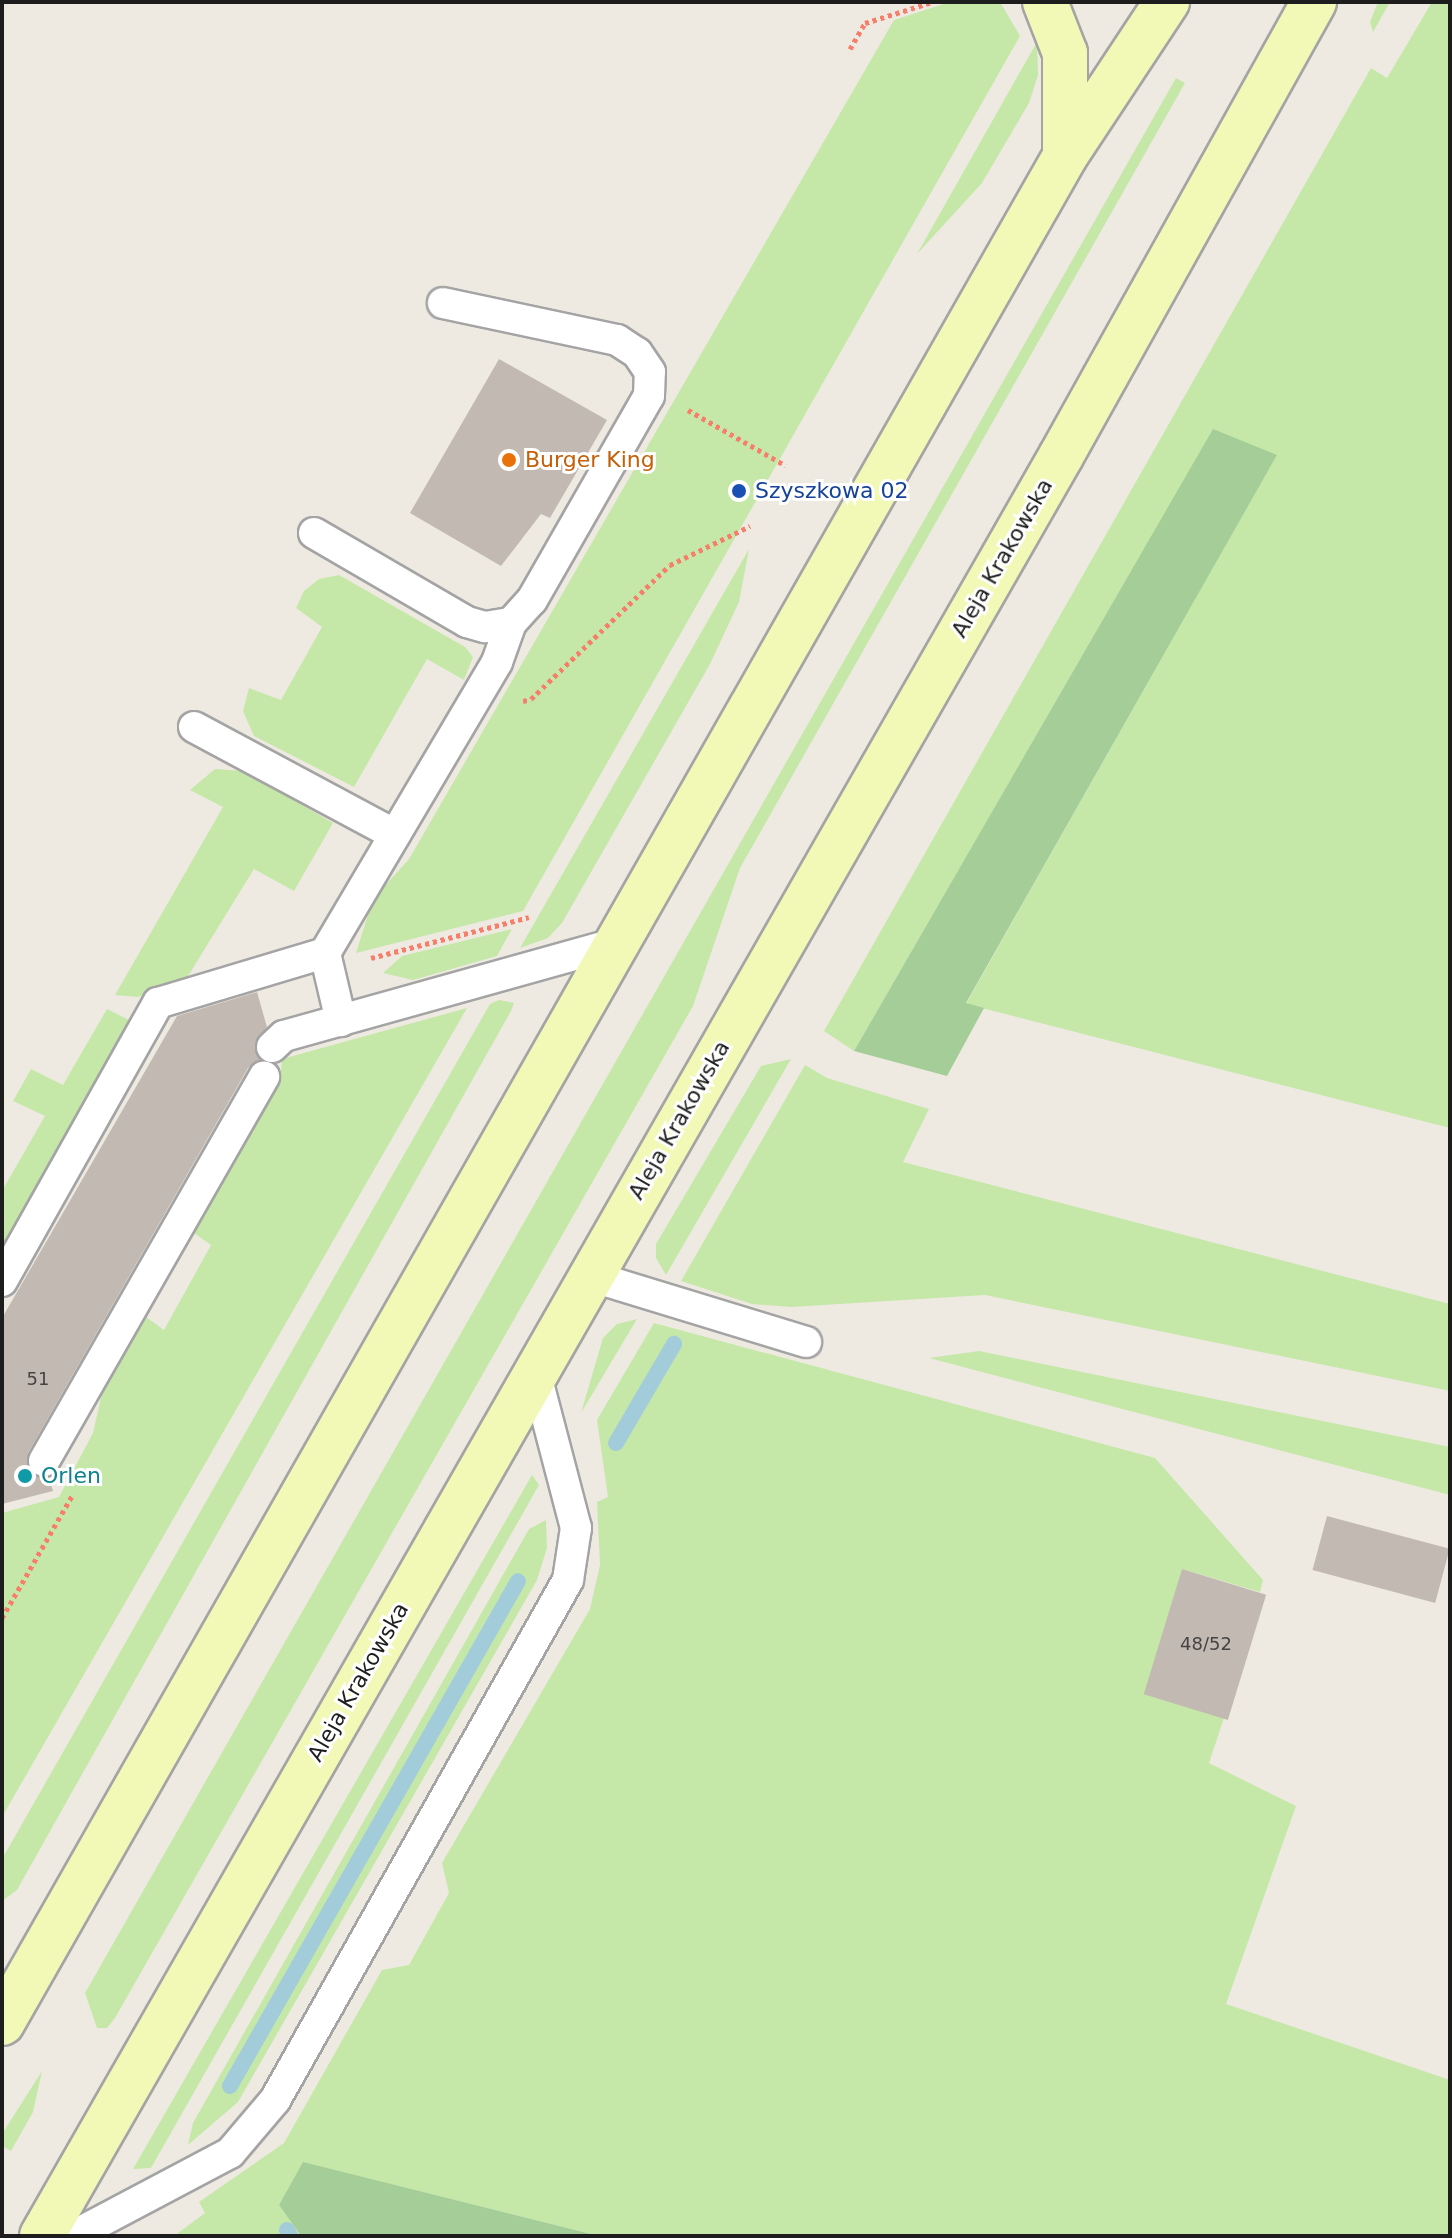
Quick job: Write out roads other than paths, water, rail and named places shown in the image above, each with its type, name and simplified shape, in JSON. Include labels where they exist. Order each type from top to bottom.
[{"type":"main road","points":[[1045,2],[1065,53],[1065,156]]},
{"type":"main road","points":[[2,2023],[14,1975],[614,944],[1065,156],[1167,2]]},
{"type":"main road","name":"Aleja Krakowska","points":[[42,2236],[1061,456],[1314,2]]},
{"type":"lane","points":[[341,1021],[327,961],[395,835],[475,700],[511,623],[532,600],[649,396],[650,372],[637,353],[617,340],[443,303]]},
{"type":"lane","points":[[314,533],[467,622],[485,627],[511,623]]},
{"type":"lane","points":[[194,727],[395,835]]},
{"type":"lane","points":[[272,1047],[284,1036],[614,944]]},
{"type":"lane","points":[[19,1264],[158,1003],[327,961]]},
{"type":"lane","points":[[44,1461],[154,1257],[264,1077]]},
{"type":"lane","points":[[590,1276],[806,1342]]},
{"type":"lane","points":[[73,2236],[230,2153],[275,2100],[568,1580],[576,1528],[535,1372]]},
{"type":"waterway","points":[[616,1443],[674,1344]]},
{"type":"waterway","points":[[230,2086],[518,1581]]},
{"type":"waterway","points":[[287,2230],[290,2236]]},
{"type":"place","name":"Burger King","points":[[509,460]]},
{"type":"place","name":"Szyszkowa 02","points":[[739,491]]},
{"type":"place","name":"Orlen","points":[[25,1476]]}]
